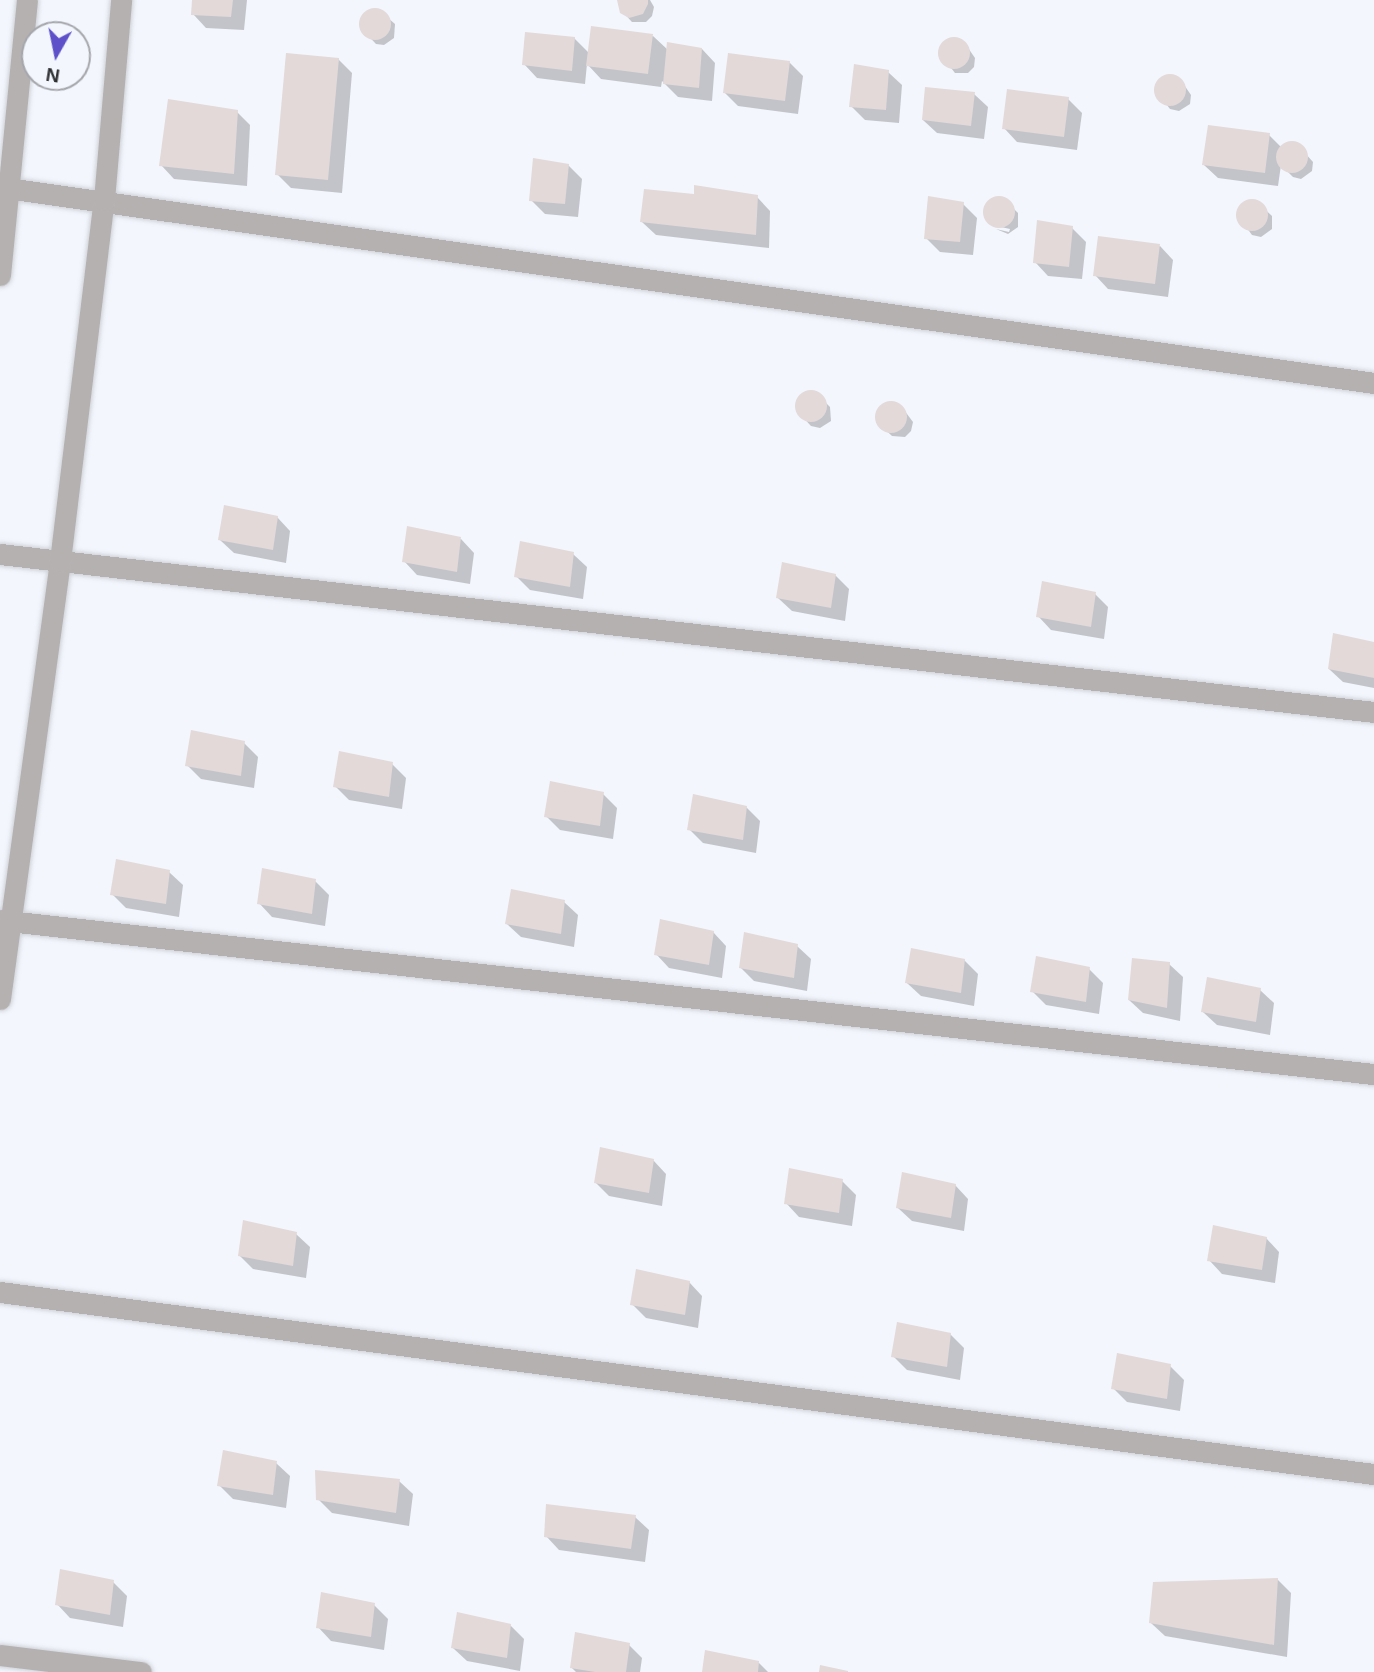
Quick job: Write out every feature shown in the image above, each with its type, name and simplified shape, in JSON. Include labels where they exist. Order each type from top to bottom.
[{"type":"street","points":[[0,275],[5,188],[27,0]]},
{"type":"street","points":[[0,999],[6,920],[60,561],[104,200],[121,0]]},
{"type":"street","points":[[5,188],[1374,383]]},
{"type":"street","points":[[0,554],[1374,712]]},
{"type":"street","points":[[6,920],[1374,1074]]},
{"type":"street","points":[[0,1292],[1374,1474]]},
{"type":"street","points":[[0,1655],[141,1672]]},
{"type":"building","points":[[192,0],[233,0],[231,17],[191,15]]},
{"type":"building","points":[[617,0],[648,0],[648,4],[643,14],[629,18],[620,13]]},
{"type":"building","points":[[375,8],[386,13],[391,24],[386,35],[375,40],[364,35],[359,24],[364,13]]},
{"type":"building","points":[[591,26],[653,34],[648,74],[586,66]]},
{"type":"building","points":[[525,32],[575,37],[572,71],[522,65]]},
{"type":"building","points":[[954,37],[965,42],[970,53],[965,64],[954,69],[943,64],[938,53],[943,42]]},
{"type":"building","points":[[667,42],[702,48],[699,88],[663,84]]},
{"type":"building","points":[[286,53],[339,58],[328,180],[275,175]]},
{"type":"building","points":[[728,53],[790,61],[785,101],[723,93]]},
{"type":"building","points":[[854,64],[889,70],[886,110],[849,107]]},
{"type":"building","points":[[1170,74],[1181,79],[1186,90],[1181,101],[1170,106],[1159,101],[1154,90],[1159,79]]},
{"type":"building","points":[[925,87],[975,92],[971,126],[922,120]]},
{"type":"building","points":[[1007,89],[1069,97],[1064,137],[1002,129]]},
{"type":"building","points":[[168,99],[238,110],[234,174],[159,166]]},
{"type":"building","points":[[1208,125],[1270,133],[1265,173],[1202,165]]},
{"type":"building","points":[[1292,141],[1303,146],[1308,157],[1303,168],[1292,173],[1281,168],[1276,157],[1281,146]]},
{"type":"building","points":[[533,158],[569,164],[565,204],[529,201]]},
{"type":"building","points":[[694,185],[758,195],[756,235],[640,222],[644,189],[694,194]]},
{"type":"building","points":[[928,196],[964,202],[960,242],[924,239]]},
{"type":"building","points":[[999,196],[1010,201],[1015,212],[1010,223],[999,228],[988,223],[983,212],[988,201]]},
{"type":"building","points":[[1252,199],[1263,204],[1268,215],[1263,226],[1252,231],[1241,226],[1236,215],[1241,204]]},
{"type":"building","points":[[1037,220],[1073,226],[1069,267],[1033,263]]},
{"type":"building","points":[[1098,236],[1160,244],[1155,284],[1093,276]]},
{"type":"building","points":[[811,390],[822,395],[827,406],[822,417],[811,422],[800,417],[795,406],[800,395]]},
{"type":"building","points":[[891,401],[902,406],[907,417],[902,428],[891,433],[880,428],[875,417],[880,406]]},
{"type":"building","points":[[224,505],[278,516],[273,550],[218,540]]},
{"type":"building","points":[[407,526],[461,537],[457,572],[402,562]]},
{"type":"building","points":[[520,541],[574,552],[570,587],[514,577]]},
{"type":"building","points":[[782,562],[836,574],[831,608],[776,598]]},
{"type":"building","points":[[1042,581],[1096,592],[1091,627],[1036,617]]},
{"type":"building","points":[[1333,633],[1374,642],[1374,678],[1328,669]]},
{"type":"building","points":[[191,730],[245,741],[241,776],[185,766]]},
{"type":"building","points":[[339,751],[393,762],[389,797],[333,787]]},
{"type":"building","points":[[550,781],[604,792],[600,826],[544,817]]},
{"type":"building","points":[[693,794],[747,806],[743,840],[687,830]]},
{"type":"building","points":[[116,859],[170,870],[166,904],[110,895]]},
{"type":"building","points":[[262,868],[316,879],[312,914],[257,904]]},
{"type":"building","points":[[511,889],[565,900],[561,934],[505,924]]},
{"type":"building","points":[[660,919],[714,931],[709,965],[654,955]]},
{"type":"building","points":[[744,932],[798,944],[794,978],[739,968]]},
{"type":"building","points":[[911,948],[965,959],[961,993],[905,983]]},
{"type":"building","points":[[1036,956],[1090,967],[1086,1002],[1030,992]]},
{"type":"building","points":[[1132,958],[1170,962],[1167,1008],[1128,1000]]},
{"type":"building","points":[[1207,977],[1261,988],[1256,1022],[1201,1012]]},
{"type":"building","points":[[600,1147],[654,1159],[649,1193],[594,1183]]},
{"type":"building","points":[[789,1168],[843,1179],[839,1213],[784,1204]]},
{"type":"building","points":[[902,1172],[956,1184],[951,1218],[896,1208]]},
{"type":"building","points":[[243,1220],[297,1232],[293,1266],[238,1256]]},
{"type":"building","points":[[1213,1225],[1267,1237],[1262,1270],[1207,1261]]},
{"type":"building","points":[[636,1269],[690,1281],[685,1315],[630,1305]]},
{"type":"building","points":[[897,1322],[951,1333],[947,1367],[891,1357]]},
{"type":"building","points":[[1117,1353],[1171,1364],[1167,1399],[1111,1389]]},
{"type":"building","points":[[223,1450],[277,1461],[273,1495],[217,1486]]},
{"type":"building","points":[[315,1470],[400,1479],[396,1513],[316,1500]]},
{"type":"building","points":[[546,1504],[636,1515],[631,1549],[544,1537]]},
{"type":"building","points":[[60,1569],[114,1580],[110,1615],[55,1605]]},
{"type":"building","points":[[1278,1578],[1274,1645],[1149,1623],[1153,1582]]},
{"type":"building","points":[[321,1592],[375,1603],[371,1637],[316,1628]]},
{"type":"building","points":[[457,1612],[511,1624],[507,1658],[451,1648]]},
{"type":"building","points":[[575,1632],[630,1643],[626,1672],[595,1672],[570,1668]]},
{"type":"building","points":[[705,1650],[759,1661],[758,1672],[702,1672]]},
{"type":"building","points":[[820,1665],[848,1671],[848,1672],[819,1672]]}]
